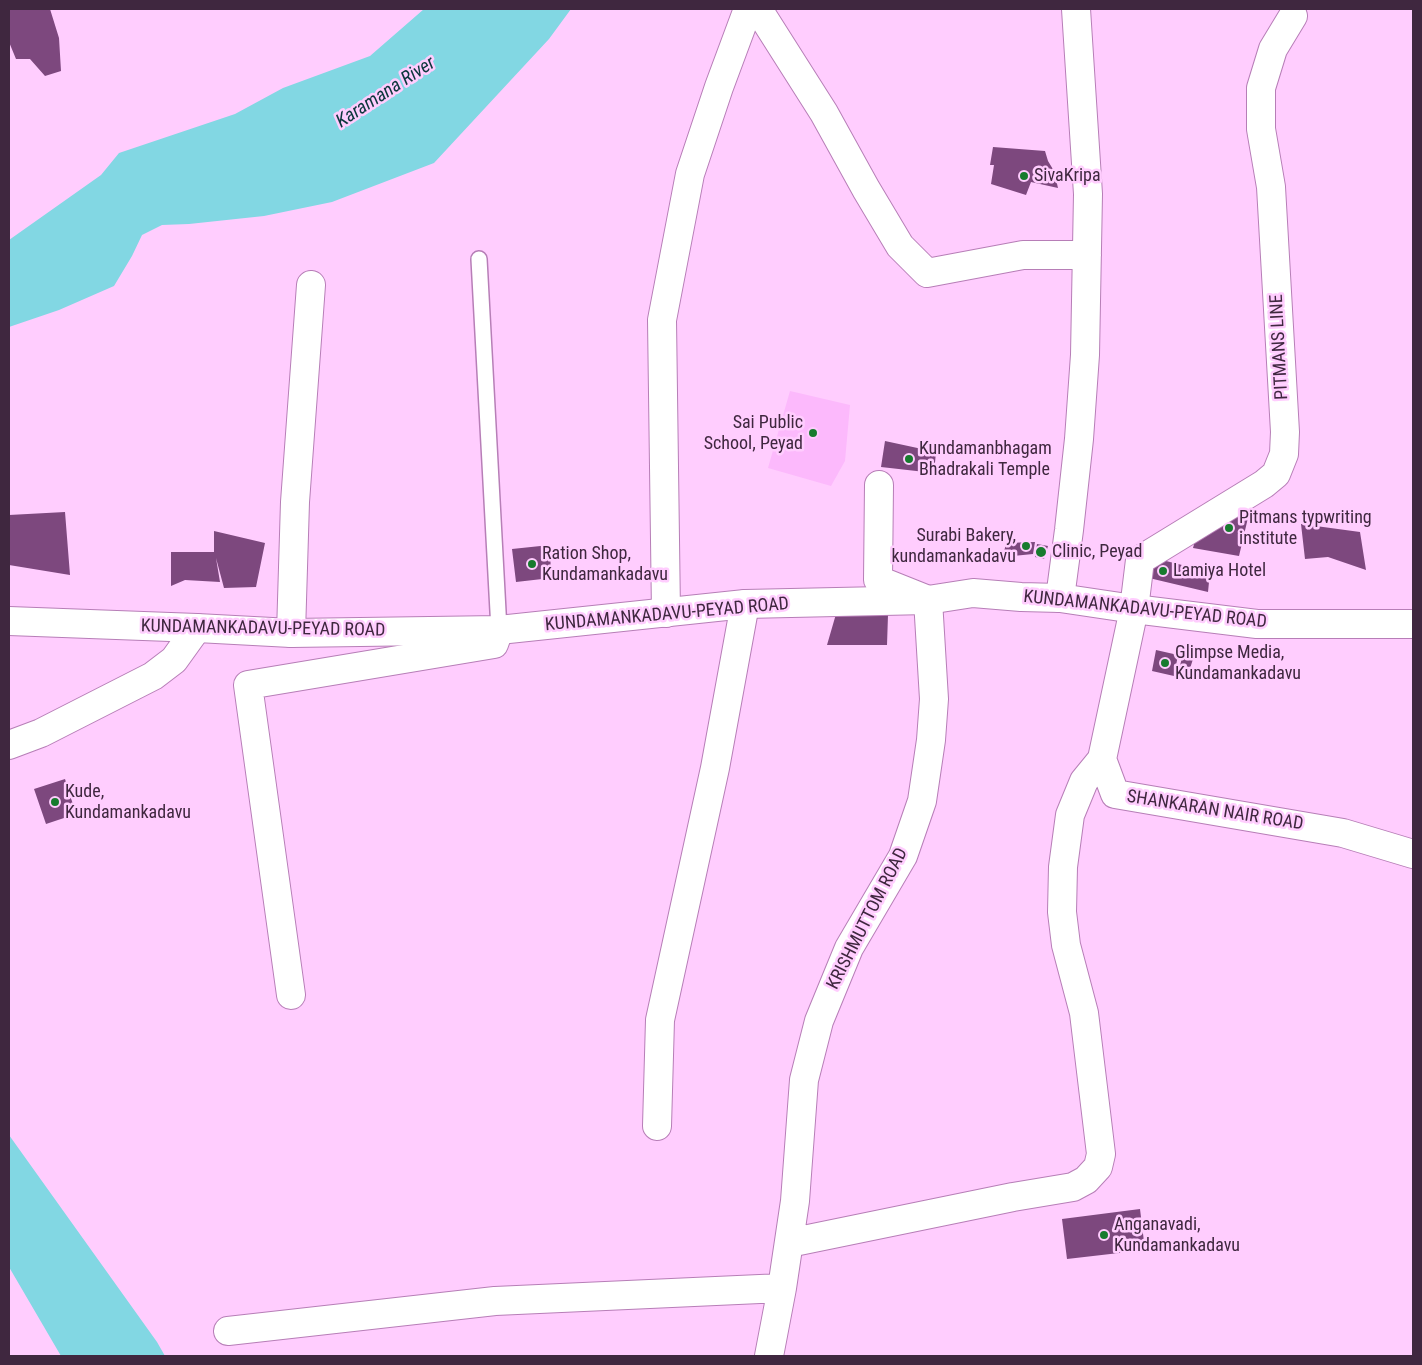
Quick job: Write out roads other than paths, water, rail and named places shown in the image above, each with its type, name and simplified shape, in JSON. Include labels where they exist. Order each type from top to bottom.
[{"type":"street","points":[[666,613],[662,320],[690,174],[748,9]]},
{"type":"street","points":[[758,9],[824,113],[900,246],[927,273],[1023,255],[1087,254]]},
{"type":"street","points":[[1060,598],[1079,439],[1085,355],[1088,194],[1076,9]]},
{"type":"street","name":"PITMANS LINE","points":[[1134,609],[1140,560],[1264,484],[1276,474],[1284,454],[1285,432],[1276,270],[1270,186],[1261,129],[1261,88],[1273,49],[1294,16]]},
{"type":"street","points":[[291,633],[295,502],[311,285]]},
{"type":"street","points":[[879,485],[878,580],[928,600]]},
{"type":"street","name":"KUNDAMANKADAVU-PEYAD ROAD","points":[[9,621],[291,633],[499,630],[746,604],[928,600],[973,593],[1060,598],[1258,624],[1413,624]]},
{"type":"street","name":"KRISHMUTTOM ROAD","points":[[769,1356],[782,1288],[795,1201],[804,1080],[818,1021],[849,948],[903,856],[922,801],[931,740],[934,699],[928,600]]},
{"type":"street","points":[[657,1126],[660,1020],[714,768],[746,604]]},
{"type":"street","points":[[789,1243],[1013,1197],[1073,1187],[1086,1180],[1098,1167],[1101,1154],[1084,1013],[1066,945],[1062,912],[1063,867],[1070,815],[1084,781],[1102,759],[1134,609]]},
{"type":"street","points":[[9,745],[42,733],[153,676],[174,660],[197,628]]},
{"type":"street","points":[[291,996],[248,684],[494,644],[499,630]]},
{"type":"street","name":"SHANKARAN NAIR ROAD","points":[[1102,759],[1115,794],[1343,832],[1413,854]]},
{"type":"street","points":[[228,1331],[495,1301],[782,1288]]},
{"type":"lane","points":[[479,259],[499,630]]},
{"type":"water","name":"Karamana River","points":[[424,9],[571,9],[549,39],[434,163],[332,202],[264,216],[162,225],[142,235],[114,286],[59,310],[9,327],[9,240],[101,175],[119,153],[235,114],[283,88],[370,56]]},
{"type":"water","points":[[9,1135],[157,1342],[165,1356],[61,1356],[9,1267]]},
{"type":"place","name":"SivaKripa","points":[[1024,176]]},
{"type":"place","name":"Sai Public School, Peyad","points":[[813,433]]},
{"type":"place","name":"Kundamanbhagam Bhadrakali Temple","points":[[909,459]]},
{"type":"place","name":"Pitmans typwriting institute","points":[[1229,528]]},
{"type":"place","name":"Surabi Bakery, kundamankadavu","points":[[1026,546]]},
{"type":"place","name":"Clinic, Peyad","points":[[1041,552]]},
{"type":"place","name":"Ration Shop, Kundamankadavu","points":[[532,564]]},
{"type":"place","name":"Lamiya Hotel","points":[[1163,571]]},
{"type":"place","name":"Glimpse Media, Kundamankadavu","points":[[1165,663]]},
{"type":"place","name":"Kude, Kundamankadavu","points":[[55,802]]},
{"type":"place","name":"Anganavadi, Kundamankadavu","points":[[1104,1235]]}]
